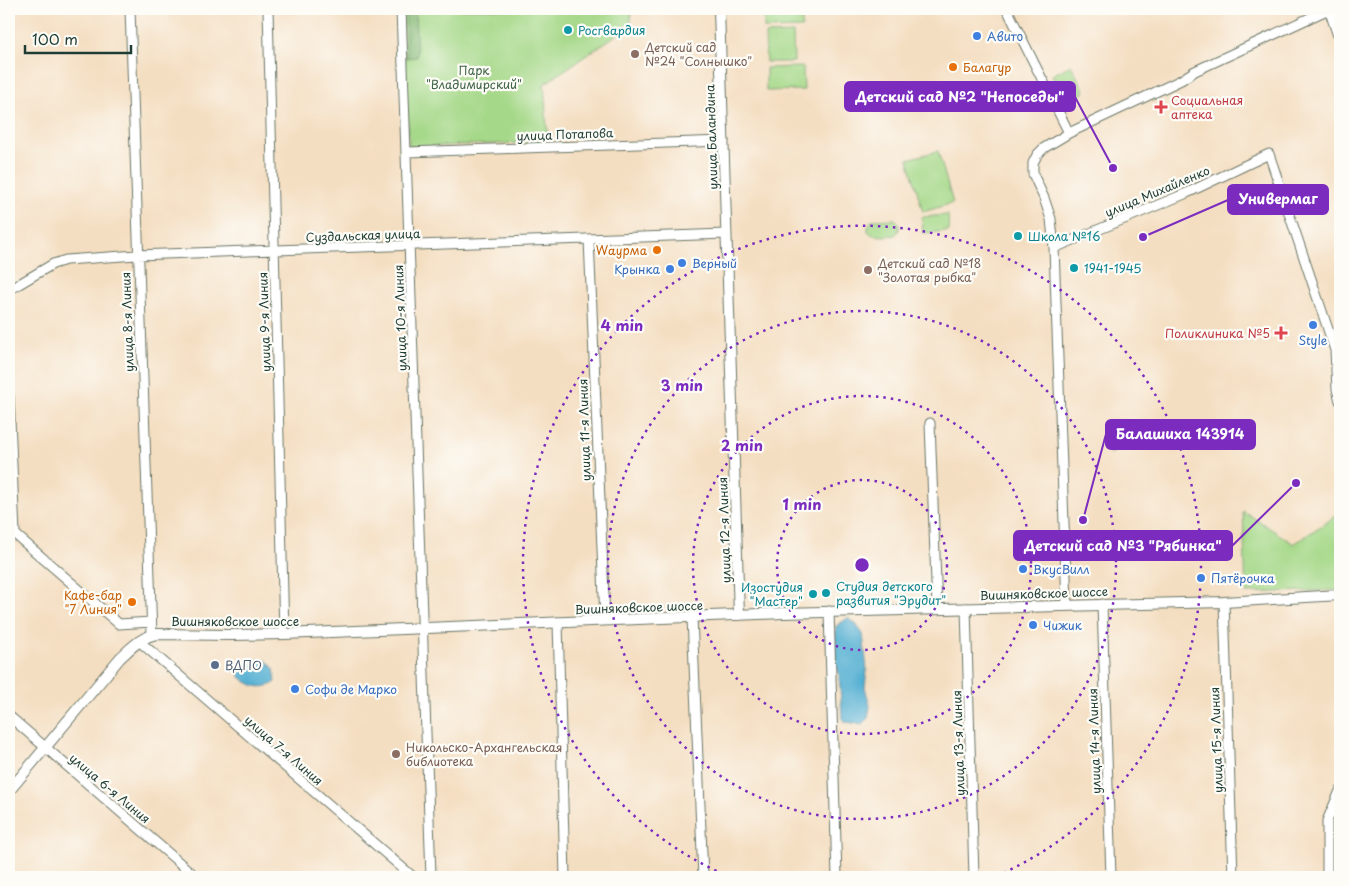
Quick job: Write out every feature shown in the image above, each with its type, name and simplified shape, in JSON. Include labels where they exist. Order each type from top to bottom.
[{"type":"street","name":"улица 8-я Линия","points":[[130,9],[137,256],[152,635]]},
{"type":"street","name":"улица 9-я Линия","points":[[268,9],[284,634]]},
{"type":"street","name":"улица 10-я Линия","points":[[401,9],[411,246],[421,628]]},
{"type":"street","name":"улица Баландина","points":[[719,9],[726,234]]},
{"type":"street","points":[[1006,9],[1069,133]]},
{"type":"street","points":[[1066,605],[1054,248],[1051,219],[1034,174],[1033,163],[1037,155],[1044,148],[1069,133],[1181,80],[1195,71],[1329,9],[1340,42]]},
{"type":"street","name":"улица Потапова","points":[[407,152],[724,141]]},
{"type":"street","name":"улица Михайленко","points":[[1054,248],[1187,193],[1269,154],[1335,350],[1340,401]]},
{"type":"street","name":"Суздальская улица","points":[[9,290],[53,264],[66,260],[726,234]]},
{"type":"street","name":"улица 12-я Линия","points":[[726,234],[739,616]]},
{"type":"street","name":"улица 11-я Линия","points":[[589,239],[605,620]]},
{"type":"street","points":[[9,396],[12,531],[119,624],[151,622]]},
{"type":"street","points":[[930,422],[937,609]]},
{"type":"street","name":"Вишняковское шоссе","points":[[9,790],[120,658],[139,641],[152,635],[284,634],[829,611],[1224,602],[1340,595]]},
{"type":"street","name":"улица 15-я Линия","points":[[1224,602],[1232,877]]},
{"type":"street","name":"улица 14-я Линия","points":[[1102,604],[1111,877]]},
{"type":"street","name":"улица 13-я Линия","points":[[966,608],[974,877]]},
{"type":"street","points":[[829,611],[837,877]]},
{"type":"street","points":[[692,617],[703,877]]},
{"type":"street","points":[[558,622],[565,877]]},
{"type":"street","points":[[421,628],[431,877]]},
{"type":"street","name":"улица 7-я Линия","points":[[139,641],[413,877]]},
{"type":"street","name":"улица 6-я Линия","points":[[9,716],[196,877]]},
{"type":"street","points":[[1327,877],[1327,821],[1340,791]]},
{"type":"green space","name":"Парк \"Владимирский\"","points":[[402,9],[631,9],[631,25],[544,84],[548,142],[409,147]]},
{"type":"green space","points":[[405,9],[415,9],[417,57],[407,58]]},
{"type":"green space","points":[[764,9],[802,9],[802,28],[764,29]]},
{"type":"green space","points":[[793,33],[794,62],[766,62],[765,34]]},
{"type":"green space","points":[[1071,65],[1085,92],[1066,102],[1052,75]]},
{"type":"green space","points":[[803,67],[804,90],[766,91],[766,68]]},
{"type":"green space","points":[[938,151],[953,203],[923,212],[908,159]]},
{"type":"green space","points":[[948,215],[949,231],[923,233],[922,217]]},
{"type":"green space","points":[[894,219],[898,222],[899,226],[895,235],[874,235],[868,230],[872,220]]},
{"type":"green space","points":[[1123,432],[1129,444],[1110,454],[1104,441]]},
{"type":"green space","points":[[1243,511],[1294,544],[1340,513],[1340,590],[1246,593]]},
{"type":"water","points":[[848,618],[855,623],[863,634],[867,670],[865,687],[870,706],[868,718],[862,724],[845,722],[842,716],[839,675],[834,657],[836,626]]},
{"type":"water","points":[[250,660],[266,660],[274,669],[276,682],[261,687],[248,683],[240,677],[239,670],[241,665]]},
{"type":"place","name":"Росгвардия","points":[[568,30]]},
{"type":"place","name":"Авито","points":[[977,36]]},
{"type":"place","name":"Детский сад №24 \"Солнышко\"","points":[[635,54]]},
{"type":"place","name":"Балагур","points":[[953,67]]},
{"type":"place","name":"Социальная аптека","points":[[1161,107]]},
{"type":"place","name":"Детский сад №2 \"Непоседы\"","points":[[1113,168]]},
{"type":"place","name":"Школа №16","points":[[1018,236]]},
{"type":"place","name":"Универмаг","points":[[1143,237]]},
{"type":"place","name":"Wаурма","points":[[657,250]]},
{"type":"place","name":"Верный","points":[[682,263]]},
{"type":"place","name":"1941-1945","points":[[1074,268]]},
{"type":"place","name":"Крынка","points":[[670,269]]},
{"type":"place","name":"Детский сад №18 \"Золотая рыбка\"","points":[[868,270]]},
{"type":"place","name":"Style","points":[[1313,325]]},
{"type":"place","name":"Поликлиника №5","points":[[1281,333]]},
{"type":"place","name":"Детский сад №3 \"Рябинка\"","points":[[1296,483]]},
{"type":"place","name":"Балашиха 143914","points":[[1083,520]]},
{"type":"place","name":"ВкусВилл","points":[[1023,569]]},
{"type":"place","name":"Пятёрочка","points":[[1201,578]]},
{"type":"place","name":"Студия детского развития \"Эрудит\"","points":[[826,593]]},
{"type":"place","name":"Изостудия \"Мастер\"","points":[[813,594]]},
{"type":"place","name":"Кафе-бар \"7 Линия\"","points":[[132,602]]},
{"type":"place","name":"Чижик","points":[[1033,625]]},
{"type":"place","name":"ВДПО","points":[[215,665]]},
{"type":"place","name":"Софи де Марко","points":[[295,689]]},
{"type":"place","name":"Никольско-Архангельская библиотека","points":[[396,754]]}]
